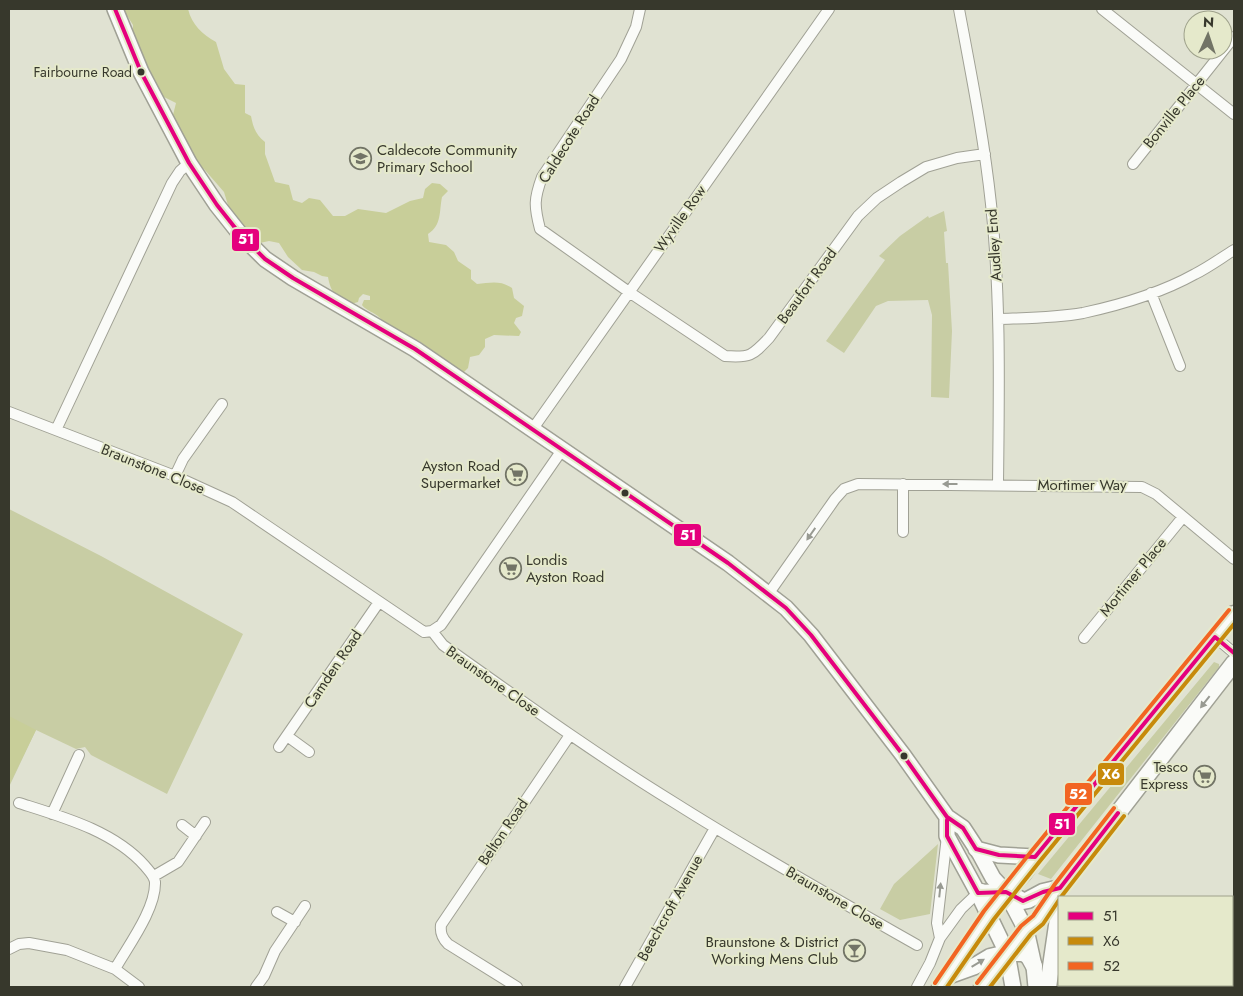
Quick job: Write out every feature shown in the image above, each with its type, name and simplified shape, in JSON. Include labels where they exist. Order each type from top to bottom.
[{"type":"main road","points":[[945,981],[1006,892],[1023,874],[1234,614]]},
{"type":"main road","points":[[982,987],[1007,953],[1026,930],[1038,920],[1060,892],[1234,663]]},
{"type":"main road","points":[[978,893],[1006,892],[1024,901],[1043,892],[1060,892]]},
{"type":"main road","points":[[1048,987],[1058,919]]},
{"type":"main road","points":[[945,981],[990,957],[1007,953],[1024,953],[1029,957],[1034,966]]},
{"type":"street","points":[[115,9],[141,72],[189,163],[240,234],[265,259],[293,278],[415,349],[728,563],[786,608],[811,635],[903,755],[947,817],[963,828],[993,878],[1006,892],[1026,930],[1034,966],[1036,987]]},
{"type":"street","name":"Caldecote Road","points":[[629,292],[540,229],[535,212],[535,196],[542,177],[621,60],[636,27],[640,9]]},
{"type":"street","name":"Wyville Row","points":[[532,430],[829,9]]},
{"type":"street","name":"Audley End","points":[[959,9],[985,154],[992,205],[999,319],[998,484]]},
{"type":"street","points":[[1102,9],[1234,114]]},
{"type":"street","name":"Bonville Place","points":[[1133,164],[1234,37]]},
{"type":"street","name":"Beaufort Road","points":[[629,292],[725,356],[743,358],[755,353],[769,338],[858,216],[877,198],[926,168],[957,158],[985,154]]},
{"type":"street","points":[[56,430],[172,183],[189,163]]},
{"type":"street","points":[[999,319],[1054,317],[1083,313],[1151,293],[1195,275],[1234,250]]},
{"type":"street","points":[[1151,293],[1180,366]]},
{"type":"street","points":[[175,476],[183,459],[222,404]]},
{"type":"street","name":"Braunstone Close","points":[[9,412],[175,476],[232,502],[424,632],[432,631],[442,645],[570,735],[716,828],[918,946]]},
{"type":"street","points":[[432,631],[441,625],[562,450]]},
{"type":"street","name":"Mortimer Way","points":[[769,593],[835,499],[844,489],[858,484],[1142,487],[1156,494],[1234,559]]},
{"type":"street","points":[[903,484],[903,532]]},
{"type":"street","name":"Mortimer Place","points":[[1084,638],[1183,517]]},
{"type":"street","name":"Camden Road","points":[[279,747],[379,602]]},
{"type":"street","points":[[1215,637],[1234,653]]},
{"type":"street","name":"Belton Road","points":[[517,987],[448,944],[440,932],[441,925],[570,735]]},
{"type":"street","points":[[287,736],[309,752]]},
{"type":"street","points":[[52,814],[79,755]]},
{"type":"street","points":[[19,803],[85,826],[112,840],[136,856],[154,876],[155,884],[146,914],[114,969]]},
{"type":"street","points":[[940,938],[937,923],[948,836],[947,817]]},
{"type":"street","points":[[154,876],[178,862],[206,822]]},
{"type":"street","points":[[182,825],[196,836]]},
{"type":"street","name":"Beechcroft Avenue","points":[[626,987],[716,828]]},
{"type":"street","points":[[948,836],[1007,953],[1013,987]]},
{"type":"street","points":[[976,849],[1006,856],[1035,857]]},
{"type":"street","points":[[917,987],[930,963],[940,938],[961,909],[993,878]]},
{"type":"street","points":[[256,987],[264,976],[275,951],[305,906]]},
{"type":"street","points":[[278,912],[295,922]]},
{"type":"street","points":[[9,949],[19,944],[29,943],[67,950],[114,969],[139,987]]},
{"type":"green space","points":[[123,9],[188,9],[192,20],[198,28],[216,42],[224,69],[235,84],[245,85],[245,113],[251,116],[255,130],[265,142],[265,154],[275,182],[289,185],[293,200],[302,203],[309,198],[320,200],[333,216],[345,216],[358,209],[386,213],[410,201],[423,198],[425,189],[432,183],[440,184],[448,191],[442,197],[436,227],[428,234],[429,242],[446,245],[454,252],[458,261],[471,270],[471,279],[477,284],[499,283],[512,288],[514,298],[524,306],[522,316],[516,318],[514,323],[521,332],[519,336],[494,335],[485,339],[485,347],[479,355],[470,357],[468,368],[464,372],[457,374],[453,370],[452,364],[445,362],[440,356],[419,341],[384,325],[380,318],[365,308],[362,305],[364,300],[370,300],[370,296],[363,294],[358,302],[351,304],[335,294],[328,277],[302,270],[288,257],[279,243],[269,241],[255,244],[233,214],[224,192],[204,169],[196,165],[186,140],[175,123],[173,115],[176,103],[162,96],[155,80],[145,71],[133,40],[133,25]]},
{"type":"green space","points":[[944,211],[947,231],[944,232],[952,331],[949,398],[931,397],[932,315],[928,300],[888,301],[876,306],[844,353],[826,341],[885,260],[879,256],[900,236],[928,216],[929,218]]},
{"type":"green space","points":[[9,509],[101,556],[243,634],[167,794],[91,755],[85,747],[76,749],[36,730],[9,787]]},
{"type":"green space","points":[[1214,662],[1219,664],[1219,667],[1051,879],[1038,874]]},
{"type":"green space","points":[[9,716],[36,730],[10,783],[9,783]]},
{"type":"green space","points":[[938,844],[930,914],[900,920],[880,909],[894,884]]},
{"type":"transit line","name":"51","points":[[115,9],[141,72],[189,163],[217,205],[240,234],[265,259],[293,278],[415,349],[728,563],[786,608],[811,635],[903,755],[947,817],[963,828],[976,849],[999,855],[1035,857],[1215,637],[1234,653]]},
{"type":"transit line","name":"52","points":[[935,983],[984,911],[1229,610]]},
{"type":"transit line","name":"X6","points":[[947,987],[994,919],[1234,624]]},
{"type":"transit line","name":"52","points":[[977,983],[1021,926],[1033,916],[1055,884],[1114,808]]},
{"type":"transit line","name":"51","points":[[947,820],[947,836],[978,893],[1006,892],[1023,901],[1043,892],[1060,888],[1118,813]]},
{"type":"transit line","name":"X6","points":[[1062,896],[1124,816]]},
{"type":"transit line","name":"X6","points":[[990,987],[1031,934],[1043,924],[1058,902]]},
{"type":"place","name":"Fairbourne Road","points":[[141,72]]},
{"type":"place","name":"Caldecote Community Primary School","points":[[361,159]]},
{"type":"place","name":"Ayston Road Supermarket","points":[[516,475]]},
{"type":"place","name":"Londis Ayston Road","points":[[510,569]]},
{"type":"place","name":"Tesco Express","points":[[1204,776]]},
{"type":"place","name":"Braunstone & District Working Mens Club","points":[[854,951]]}]
